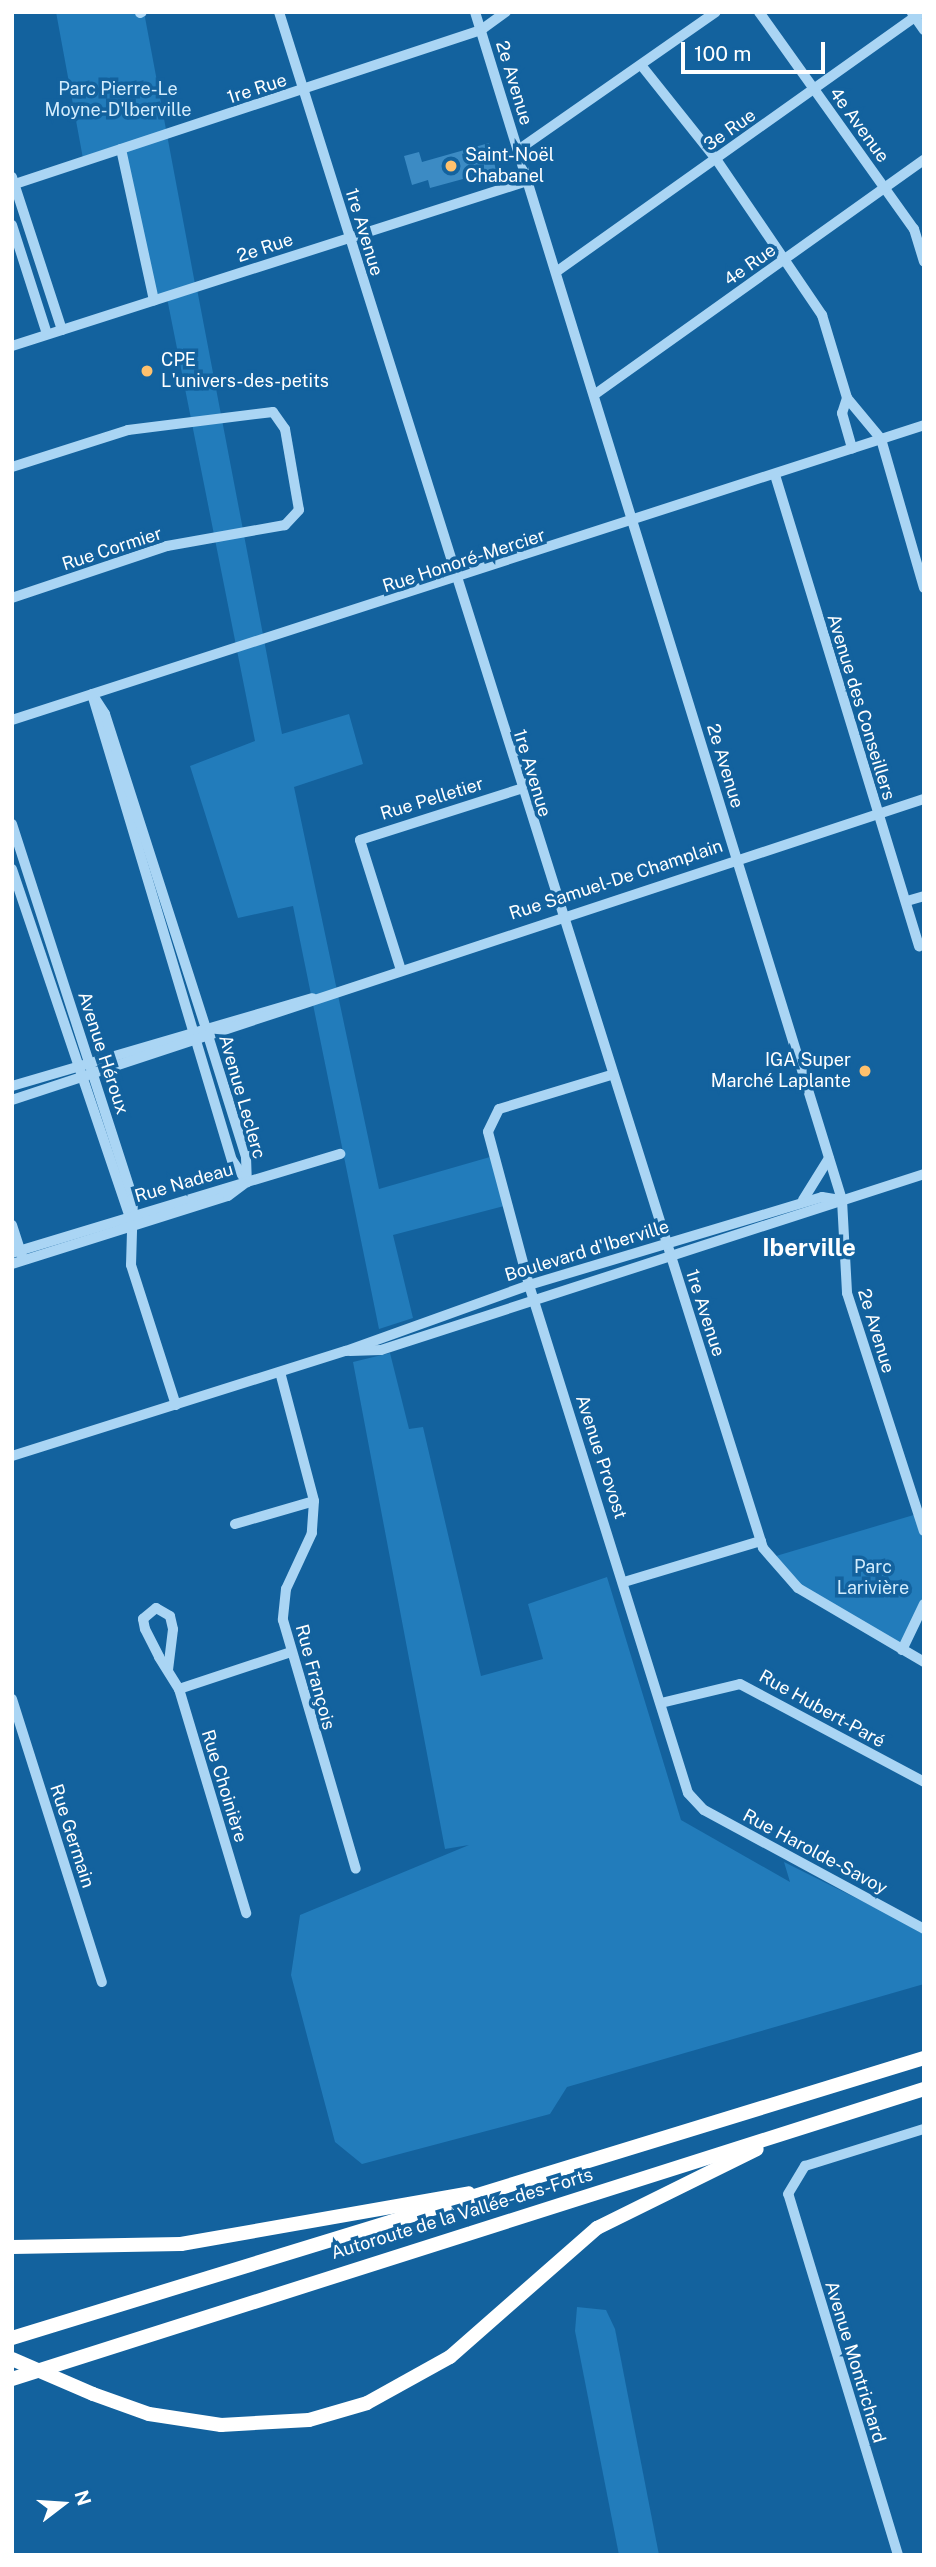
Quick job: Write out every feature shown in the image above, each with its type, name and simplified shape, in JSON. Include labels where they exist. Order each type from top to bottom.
[{"type":"highway","name":"Autoroute de la Vallée-des-Forts","points":[[12,2338],[508,2188],[924,2058]]},
{"type":"highway","name":"Autoroute de la Vallée-des-Forts","points":[[12,2379],[924,2089]]},
{"type":"highway","points":[[12,2359],[93,2394],[149,2414],[221,2425],[309,2420],[360,2406],[450,2357],[597,2228],[800,2128]]},
{"type":"highway","points":[[12,2247],[181,2244],[508,2188]]},
{"type":"street","name":"1re Avenue","points":[[279,12],[520,789],[761,1542]]},
{"type":"street","name":"2e Avenue","points":[[475,12],[842,1200],[848,1293],[924,1531]]},
{"type":"street","name":"1re Rue","points":[[13,182],[304,90],[481,30],[506,12]]},
{"type":"street","points":[[518,150],[716,12]]},
{"type":"street","name":"4e Avenue","points":[[759,12],[914,229],[924,261]]},
{"type":"street","points":[[916,14],[924,30]]},
{"type":"street","name":"3e Rue","points":[[556,272],[814,91],[916,14]]},
{"type":"street","points":[[641,65],[716,159],[827,324],[847,398],[881,439],[924,588]]},
{"type":"street","points":[[121,149],[154,300]]},
{"type":"street","name":"4e Rue","points":[[594,395],[924,160]]},
{"type":"street","name":"2e Rue","points":[[12,346],[527,181]]},
{"type":"street","points":[[13,182],[62,330]]},
{"type":"street","points":[[12,225],[47,334]]},
{"type":"street","points":[[847,398],[842,413],[852,449]]},
{"type":"street","name":"Rue Cormier","points":[[12,467],[128,430],[201,424],[260,411],[273,412],[285,429],[299,510],[295,519],[223,534],[12,598]]},
{"type":"street","name":"Rue Honoré-Mercier","points":[[12,720],[633,523],[924,425]]},
{"type":"street","name":"Avenue des Conseillers","points":[[775,475],[919,947]]},
{"type":"street","name":"Avenue Leclerc","points":[[92,694],[122,769],[205,1026],[246,1157],[247,1182]]},
{"type":"street","name":"Avenue Leclerc","points":[[92,694],[111,772],[232,1160],[247,1182]]},
{"type":"street","points":[[111,772],[122,769]]},
{"type":"street","name":"Rue Pelletier","points":[[400,967],[358,845],[363,836],[520,789]]},
{"type":"street","name":"Rue Samuel-De Champlain","points":[[12,1100],[208,1039],[400,967],[924,799]]},
{"type":"street","name":"Avenue Héroux","points":[[12,824],[133,1198],[128,1227],[131,1265],[176,1405]]},
{"type":"street","name":"Avenue Héroux","points":[[12,869],[80,1079],[129,1215]]},
{"type":"street","points":[[906,901],[924,896]]},
{"type":"street","points":[[24,907],[38,902]]},
{"type":"street","points":[[165,946],[178,942]]},
{"type":"street","name":"Rue Samuel-De Champlain","points":[[12,1086],[191,1030],[320,997]]},
{"type":"street","name":"Avenue Provost","points":[[611,1075],[499,1110],[488,1122],[529,1285],[692,1801]]},
{"type":"street","points":[[247,1182],[340,1154]]},
{"type":"street","points":[[795,1205],[809,1196],[829,1157]]},
{"type":"street","name":"Boulevard d'Iberville","points":[[346,1351],[381,1350],[671,1260],[924,1174]]},
{"type":"street","name":"Rue Nadeau","points":[[12,1264],[19,1255],[129,1215],[247,1182]]},
{"type":"street","name":"Rue Nadeau","points":[[19,1255],[128,1227],[228,1196],[247,1182]]},
{"type":"street","name":"Boulevard d'Iberville","points":[[12,1456],[346,1351],[529,1285],[822,1197],[842,1200]]},
{"type":"street","points":[[12,1226],[19,1255]]},
{"type":"street","name":"Rue François","points":[[280,1372],[313,1501],[312,1533],[286,1589],[283,1620],[356,1869]]},
{"type":"street","points":[[235,1524],[313,1501]]},
{"type":"street","points":[[624,1582],[761,1542],[798,1587],[924,1662]]},
{"type":"street","points":[[902,1650],[924,1604]]},
{"type":"street","name":"Rue Choinière","points":[[168,1670],[173,1629],[170,1616],[156,1608],[143,1619],[145,1629],[168,1670],[179,1689],[246,1913]]},
{"type":"street","points":[[179,1689],[292,1652]]},
{"type":"street","name":"Rue Hubert-Paré","points":[[661,1703],[740,1684],[924,1782]]},
{"type":"street","name":"Rue Germain","points":[[12,1699],[102,1982]]},
{"type":"street","points":[[12,1739],[24,1735]]},
{"type":"street","name":"Rue Harolde-Savoy","points":[[692,1801],[924,1929]]},
{"type":"street","name":"Avenue Montrichard","points":[[898,2555],[793,2216],[792,2179],[805,2166],[924,2129]]},
{"type":"green space","name":"Parc Pierre-Le Moyne-D'lberville","points":[[56,12],[144,12],[195,284],[157,298],[121,150],[84,164]]},
{"type":"green space","points":[[197,289],[282,734],[349,714],[363,764],[294,787],[379,1189],[490,1157],[508,1205],[393,1235],[413,1318],[379,1329],[293,906],[238,918],[190,766],[255,741],[167,298]]},
{"type":"green space","points":[[390,1353],[409,1429],[423,1427],[481,1676],[543,1659],[528,1604],[607,1577],[681,1820],[790,1882],[784,1862],[924,1932],[924,1984],[567,2087],[550,2114],[362,2164],[335,2142],[291,1975],[300,1915],[469,1845],[445,1849],[353,1362]]},
{"type":"green space","name":"Parc Larivière","points":[[917,1514],[924,1534],[924,1606],[902,1650],[792,1587],[766,1559]]},
{"type":"green space","points":[[577,2307],[606,2310],[615,2329],[659,2555],[619,2555],[575,2331]]},
{"type":"building","name":"Saint-Noël Chabanel","points":[[489,143],[496,170],[430,188],[428,180],[412,185],[404,156],[419,152],[422,162]]},
{"type":"place","name":"Saint-Noël Chabanel","points":[[451,166]]},
{"type":"place","name":"CPE L'univers-des-petits","points":[[147,371]]},
{"type":"place","name":"IGA Super Marché Laplante","points":[[865,1071]]},
{"type":"district","name":"Iberville","points":[[809,1248]]}]
